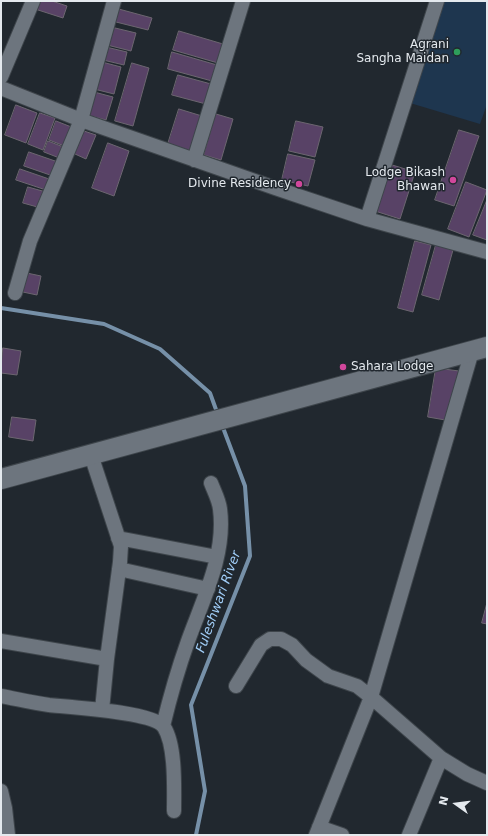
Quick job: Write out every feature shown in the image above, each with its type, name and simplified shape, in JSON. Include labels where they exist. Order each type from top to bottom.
[{"type":"main road","points":[[1,479],[479,349]]},
{"type":"street","points":[[1,77],[33,1]]},
{"type":"street","points":[[15,293],[30,241],[81,120],[114,1]]},
{"type":"street","points":[[194,160],[242,1]]},
{"type":"street","points":[[367,218],[437,1]]},
{"type":"street","points":[[1,88],[81,120],[194,160],[367,218],[487,252]]},
{"type":"street","points":[[342,835],[317,831],[371,697],[479,349]]},
{"type":"street","points":[[91,455],[120,546],[119,569],[102,710]]},
{"type":"street","points":[[174,811],[173,760],[163,726],[171,691],[208,589],[217,557],[221,530],[220,508],[211,483]]},
{"type":"street","points":[[118,538],[217,557]]},
{"type":"street","points":[[119,569],[208,589]]},
{"type":"street","points":[[236,686],[261,645],[270,639],[281,639],[292,645],[306,660],[328,676],[357,686],[441,758],[467,774],[487,783]]},
{"type":"street","points":[[1,641],[107,659]]},
{"type":"street","points":[[1,696],[48,705],[102,710],[155,721],[163,726]]},
{"type":"street","points":[[409,835],[441,758]]},
{"type":"street","points":[[1,791],[5,808],[8,835]]},
{"type":"shaded area","name":"Agrani Sangha Maidan","points":[[442,1],[487,1],[487,104],[480,124],[410,103]]},
{"type":"building","points":[[37,1],[52,1],[67,6],[63,18],[35,9]]},
{"type":"building","points":[[115,8],[152,18],[148,30],[112,21]]},
{"type":"building","points":[[111,27],[136,33],[131,51],[107,45]]},
{"type":"building","points":[[179,31],[223,44],[218,63],[173,50]]},
{"type":"building","points":[[106,47],[127,52],[124,65],[103,60]]},
{"type":"building","points":[[172,52],[217,65],[212,81],[168,69]]},
{"type":"building","points":[[102,62],[121,67],[114,94],[94,89]]},
{"type":"building","points":[[132,63],[149,68],[133,126],[115,121]]},
{"type":"building","points":[[178,75],[211,84],[206,104],[172,95]]},
{"type":"building","points":[[94,92],[113,97],[106,120],[87,115]]},
{"type":"building","points":[[16,105],[37,113],[26,143],[5,135]]},
{"type":"building","points":[[179,109],[202,116],[191,151],[168,144]]},
{"type":"building","points":[[40,113],[55,118],[43,150],[28,144]]},
{"type":"building","points":[[216,114],[233,119],[221,160],[204,155]]},
{"type":"building","points":[[56,121],[74,128],[67,147],[49,140]]},
{"type":"building","points":[[296,121],[323,127],[315,157],[289,151]]},
{"type":"building","points":[[459,130],[479,136],[454,206],[435,200]]},
{"type":"building","points":[[84,131],[96,135],[86,159],[75,154]]},
{"type":"building","points":[[48,141],[66,148],[62,159],[44,152]]},
{"type":"building","points":[[108,143],[129,151],[114,196],[92,188]]},
{"type":"building","points":[[29,152],[58,162],[53,176],[24,166]]},
{"type":"building","points":[[288,154],[315,160],[308,186],[282,180]]},
{"type":"building","points":[[389,164],[415,172],[400,219],[375,211]]},
{"type":"building","points":[[20,169],[52,180],[49,191],[16,180]]},
{"type":"building","points":[[466,182],[487,190],[469,237],[448,229]]},
{"type":"building","points":[[28,187],[46,192],[41,208],[23,203]]},
{"type":"building","points":[[487,200],[487,240],[473,235]]},
{"type":"building","points":[[415,241],[431,245],[413,312],[398,308]]},
{"type":"building","points":[[436,245],[453,250],[439,300],[422,295]]},
{"type":"building","points":[[22,272],[41,276],[37,295],[18,291]]},
{"type":"building","points":[[3,348],[21,351],[17,375],[1,373]]},
{"type":"building","points":[[436,368],[459,371],[451,421],[428,417]]},
{"type":"building","points":[[12,417],[36,420],[33,441],[9,437]]},
{"type":"building","points":[[487,603],[487,624],[482,623]]},
{"type":"waterway","name":"Fuleshwari River","points":[[1,308],[104,324],[160,349],[210,393],[218,415]]},
{"type":"waterway","name":"Fuleshwari River","points":[[196,835],[205,791],[191,705],[250,556],[245,486],[222,425]]},
{"type":"place","name":"Agrani Sangha Maidan","points":[[457,52]]},
{"type":"place","name":"Lodge Bikash Bhawan","points":[[453,180]]},
{"type":"place","name":"Divine Residency","points":[[299,184]]},
{"type":"place","name":"Sahara Lodge","points":[[343,367]]}]
